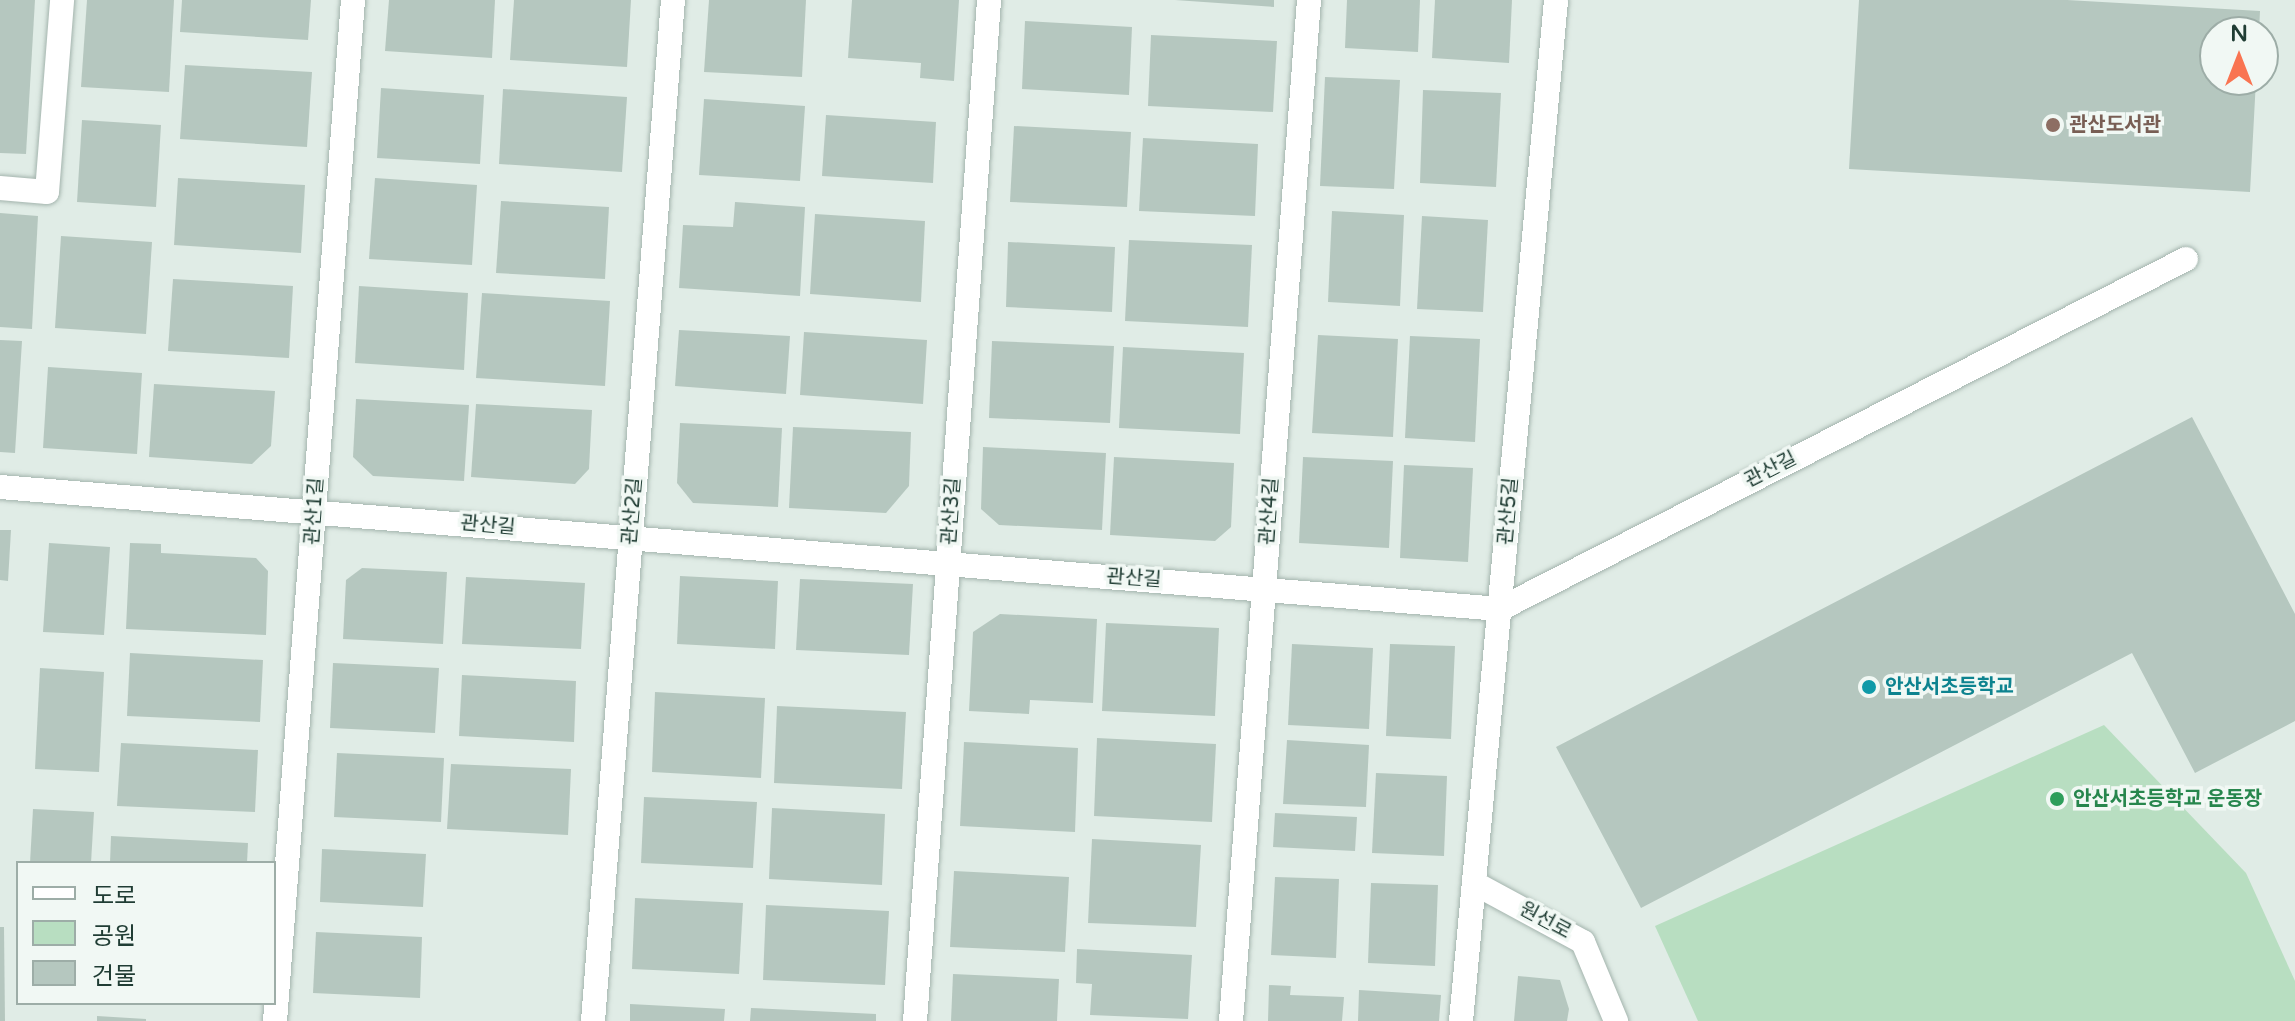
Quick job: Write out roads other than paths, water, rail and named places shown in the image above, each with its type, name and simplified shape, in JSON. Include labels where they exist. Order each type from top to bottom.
[{"type":"street","points":[[0,188],[47,192],[62,0]]},
{"type":"street","name":"관산1길","points":[[275,1021],[353,0]]},
{"type":"street","name":"관산2길","points":[[593,1021],[673,0]]},
{"type":"street","name":"관산3길","points":[[915,1021],[989,0]]},
{"type":"street","name":"관산4길","points":[[1231,1021],[1309,0]]},
{"type":"street","name":"관산5길","points":[[1461,1021],[1556,0]]},
{"type":"street","name":"관산길","points":[[0,487],[1500,609],[2186,259]]},
{"type":"street","name":"원선로","points":[[1474,883],[1583,942],[1616,1021]]},
{"type":"place","name":"관산도서관","points":[[2053,125]]},
{"type":"place","name":"안산서초등학교","points":[[1869,687]]},
{"type":"place","name":"안산서초등학교 운동장","points":[[2057,799]]}]
